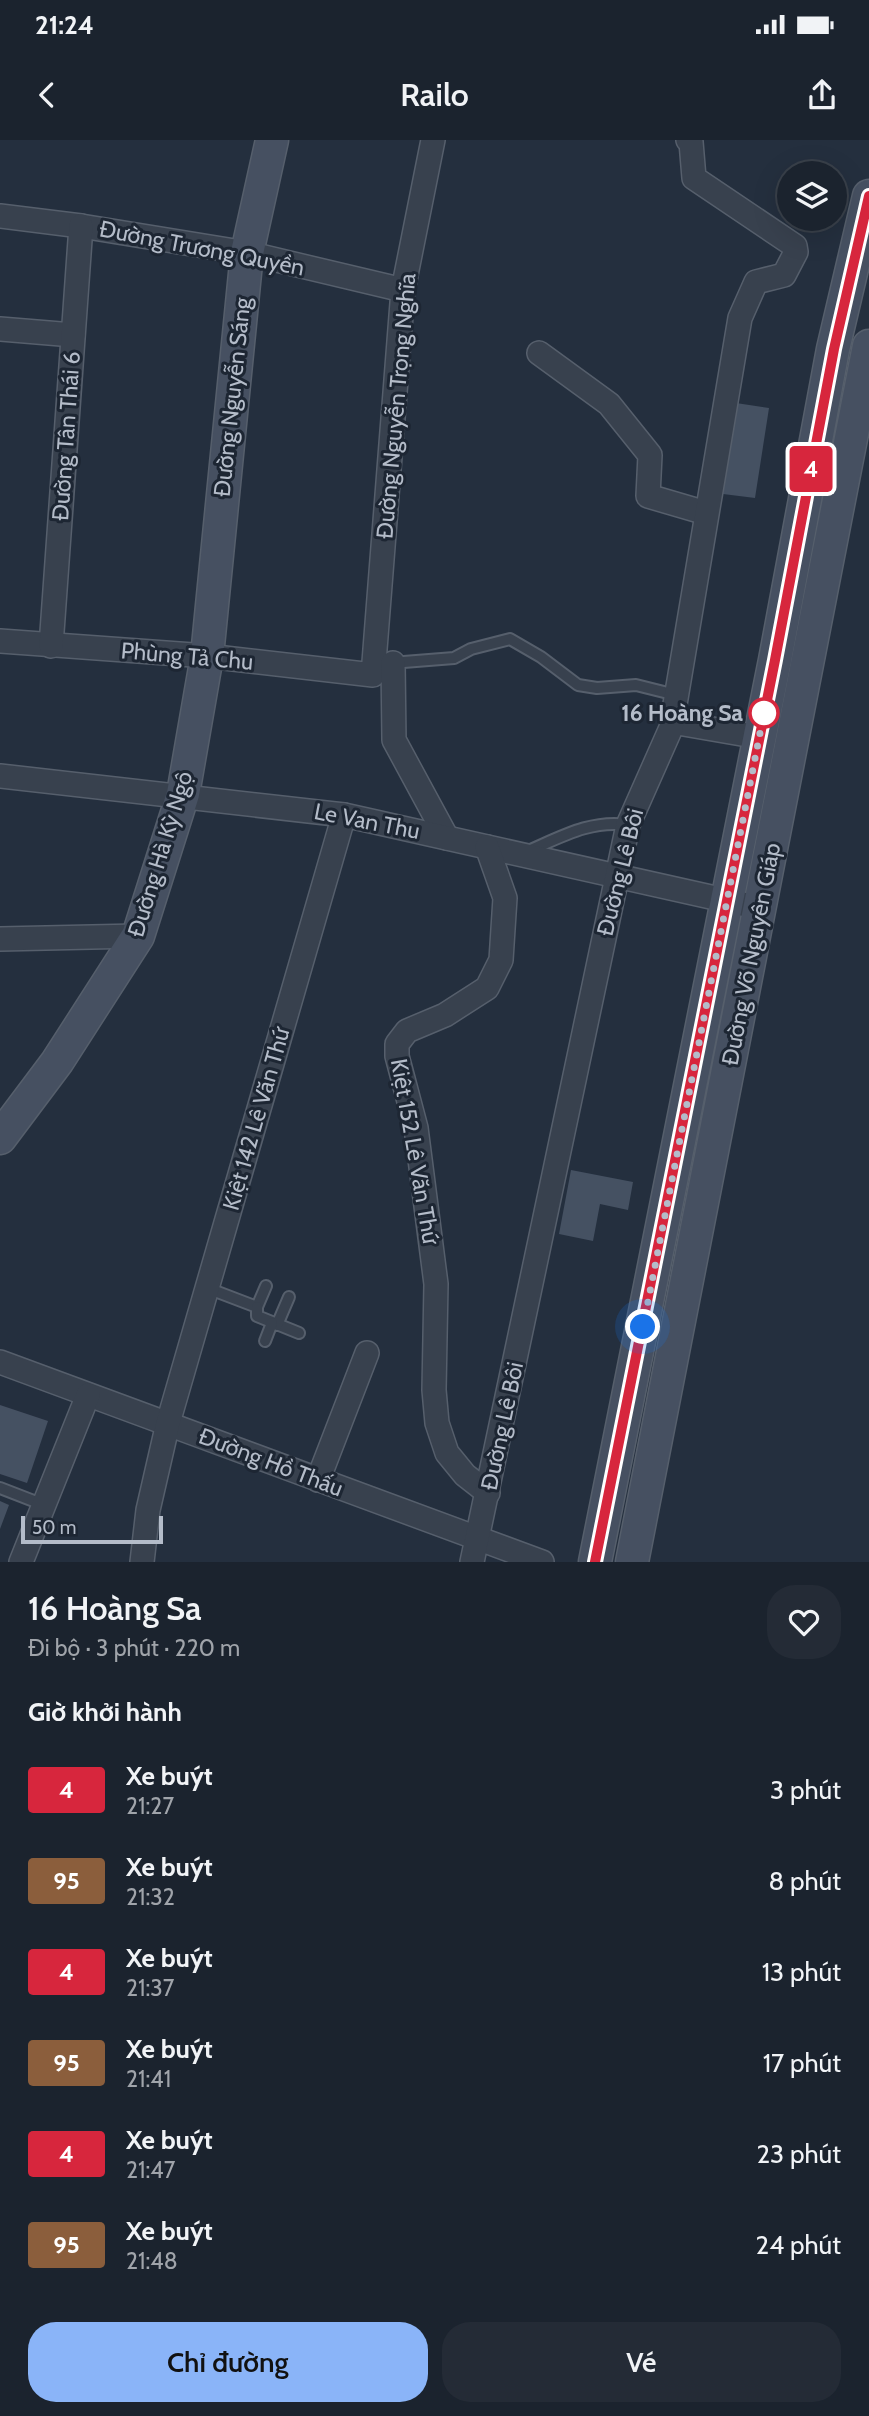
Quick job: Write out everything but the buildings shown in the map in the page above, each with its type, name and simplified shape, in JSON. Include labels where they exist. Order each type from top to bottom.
[{"type":"main road","name":"Đường Nguyễn Sáng","points":[[207,656],[247,253],[272,140]]},
{"type":"main road","name":"Đường Võ Nguyên Giáp","points":[[595,1562],[760,737],[834,349],[869,196]]},
{"type":"main road","name":"Đường Võ Nguyên Giáp","points":[[632,1562],[869,346]]},
{"type":"main road","name":"Đường Hà Kỳ Ngộ","points":[[0,1138],[57,1062],[138,936],[183,794],[207,656]]},
{"type":"street","name":"Đường Nguyễn Trọng Nghĩa","points":[[433,140],[403,290],[380,667],[394,740],[447,838]]},
{"type":"street","name":"Đường Lê Bôi","points":[[475,1551],[628,825],[672,722],[705,513],[740,318],[756,282],[784,275],[796,252],[795,246],[694,178],[691,142],[688,140]]},
{"type":"street","name":"Đường Trương Quyền","points":[[0,216],[247,253],[403,290]]},
{"type":"street","name":"Đường Tân Thái 6","points":[[51,646],[80,226]]},
{"type":"street","points":[[0,329],[73,335]]},
{"type":"street","points":[[539,353],[609,404],[644,447],[651,457],[648,496],[705,513]]},
{"type":"street","name":"Phùng Tả Chu","points":[[0,641],[380,667]]},
{"type":"street","points":[[672,722],[760,737]]},
{"type":"street","name":"Le Van Thu","points":[[0,776],[183,794],[344,815],[760,908]]},
{"type":"street","name":"Kiệt 142 Lê Văn Thứ","points":[[142,1562],[148,1510],[168,1423],[344,815]]},
{"type":"street","name":"Kiệt 152 Lê Văn Thứ","points":[[487,847],[505,898],[501,960],[487,988],[445,1015],[407,1031],[397,1044],[397,1056],[416,1128],[436,1283],[434,1390],[437,1423],[447,1452],[465,1475],[488,1493]]},
{"type":"street","points":[[0,939],[138,936]]},
{"type":"street","points":[[318,1480],[367,1353]]},
{"type":"street","name":"Đường Hồ Thấu","points":[[0,1362],[318,1480],[475,1551],[542,1562]]},
{"type":"street","points":[[21,1562],[88,1395]]},
{"type":"lane","points":[[380,667],[454,658],[471,649],[510,639],[541,657],[578,685],[597,688],[649,687],[676,695]]},
{"type":"lane","points":[[520,855],[584,828],[608,823],[628,825]]},
{"type":"lane","points":[[266,1286],[257,1307],[257,1316],[299,1333]]},
{"type":"lane","points":[[207,1288],[257,1307]]},
{"type":"lane","points":[[265,1341],[289,1297]]},
{"type":"lane","points":[[0,1488],[44,1505]]},
{"type":"bus line","name":"4","points":[[595,1562],[775,660],[834,349],[869,196]]},
{"type":"place","name":"16 Hoàng Sa","points":[[764,713]]},
{"type":"route","points":[[643,1327],[765,711],[764,713]]}]
